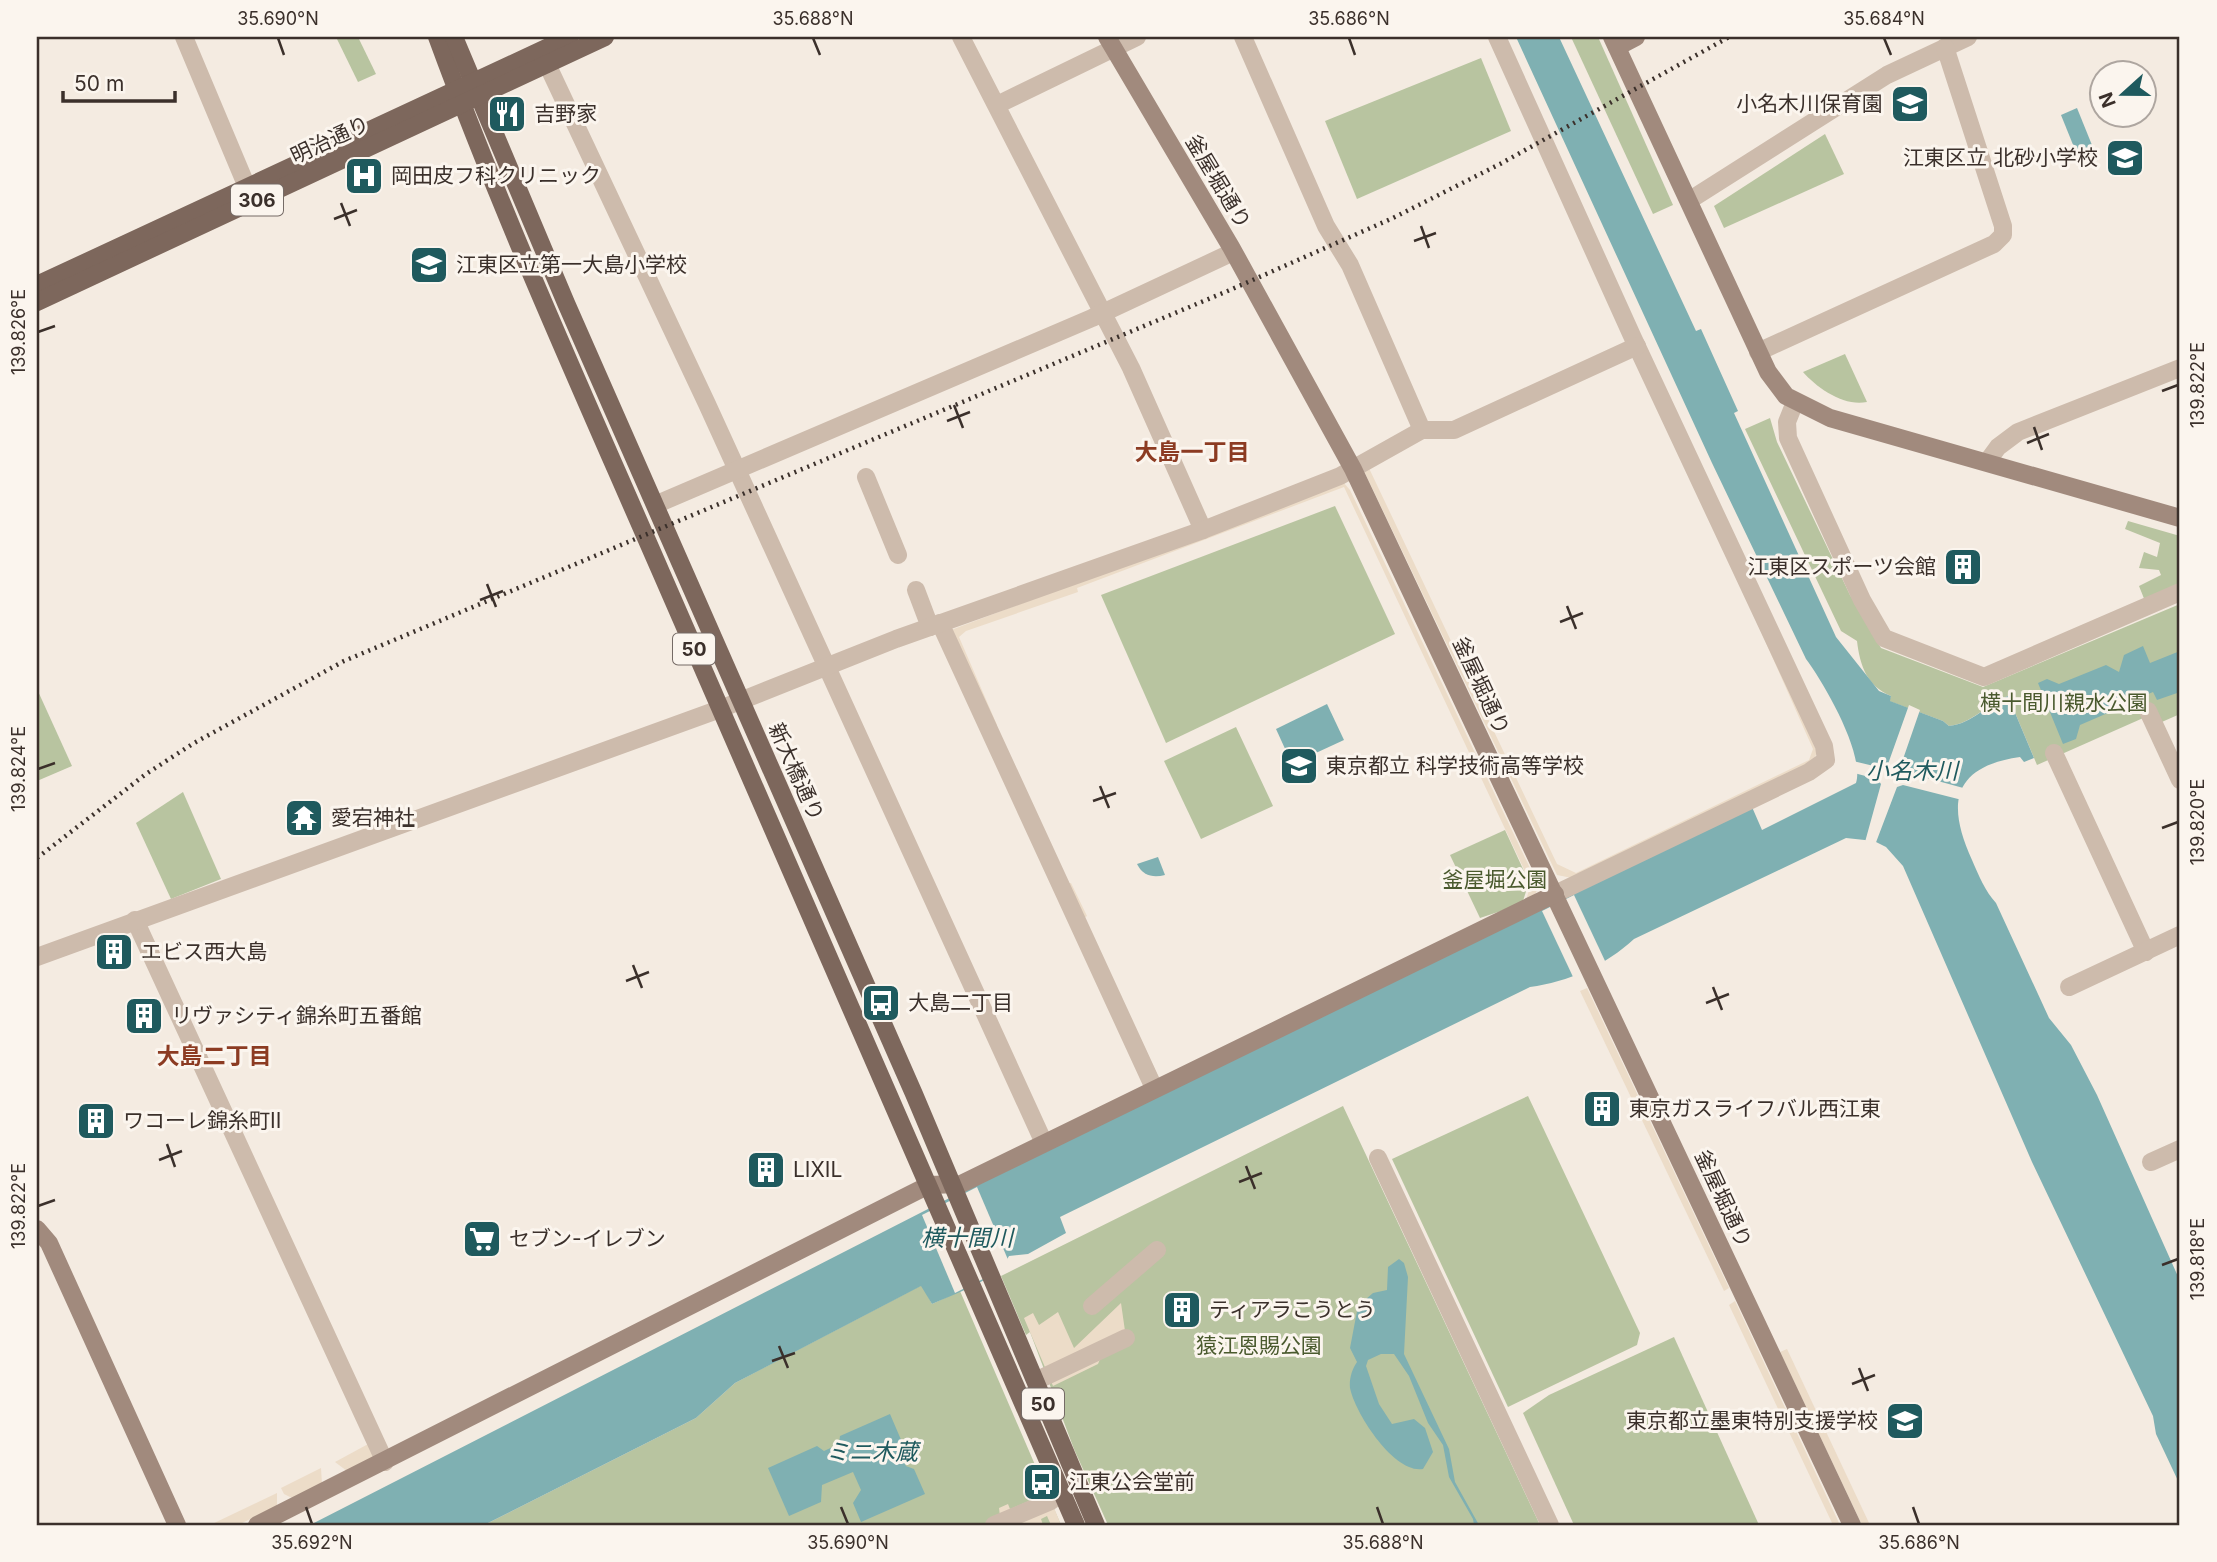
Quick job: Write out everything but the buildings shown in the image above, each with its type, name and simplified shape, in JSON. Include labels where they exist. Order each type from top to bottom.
[{"type":"main road","name":"新大橋通り","points":[[437,37],[467,93],[657,504],[914,1094],[1096,1525]]},
{"type":"main road","name":"新大橋通り","points":[[454,37],[467,93],[720,709],[1076,1525]]},
{"type":"main road","name":"明治通り","points":[[37,302],[467,93],[570,37]]},
{"type":"main road","name":"明治通り","points":[[37,285],[247,187],[467,93],[547,64],[605,37]]},
{"type":"street","points":[[184,37],[247,187]]},
{"type":"street","points":[[961,37],[1104,313],[1203,530]]},
{"type":"street","points":[[997,105],[1110,43],[1137,37]]},
{"type":"street","points":[[1243,37],[1325,226],[1350,265],[1422,430]]},
{"type":"street","points":[[257,1525],[929,1185],[953,1191],[1154,1088],[1557,898],[1809,772],[1826,760],[1824,746],[1808,709],[1637,346],[1497,37]]},
{"type":"street","points":[[1636,37],[1614,42],[1690,200],[1758,352],[1776,384],[1795,402],[1830,418],[2180,518]]},
{"type":"street","points":[[1690,200],[1887,75],[1968,37]]},
{"type":"street","name":"釜屋堀通り","points":[[1110,43],[1233,252],[1353,469],[1852,1525]]},
{"type":"street","points":[[1758,352],[1994,244],[2003,235],[2003,226],[1945,47]]},
{"type":"street","points":[[547,64],[707,404],[735,471],[1044,1143]]},
{"type":"street","points":[[657,504],[1104,313],[1233,252]]},
{"type":"street","points":[[37,957],[720,709],[935,625],[1203,530],[1353,469],[1422,430],[1454,430],[1637,346]]},
{"type":"street","points":[[1987,462],[1998,447],[2018,432],[2180,368]]},
{"type":"street","points":[[1795,402],[1787,422],[1788,438],[1884,638],[1984,677],[2180,592]]},
{"type":"street","points":[[866,477],[898,555]]},
{"type":"street","points":[[916,590],[1154,1088]]},
{"type":"street","points":[[2148,711],[2180,780]]},
{"type":"street","points":[[2054,753],[2146,952]]},
{"type":"street","points":[[135,920],[385,1462]]},
{"type":"street","points":[[2069,987],[2180,936]]},
{"type":"street","points":[[2151,1162],[2180,1149]]},
{"type":"street","points":[[1378,1158],[1550,1525]]},
{"type":"street","points":[[37,1229],[49,1243],[177,1525]]},
{"type":"street","points":[[1092,1306],[1157,1250]]},
{"type":"street","points":[[1044,1377],[1126,1338]]},
{"type":"street","points":[[1005,1519],[1051,1501]]},
{"type":"green space","points":[[336,37],[358,37],[376,74],[358,82]]},
{"type":"green space","points":[[1571,37],[1598,37],[1673,205],[1653,214]]},
{"type":"green space","points":[[1481,58],[1511,131],[1357,199],[1325,121]]},
{"type":"green space","points":[[1825,134],[1844,174],[1724,228],[1714,206]]},
{"type":"green space","points":[[1845,354],[1867,402],[1840,399],[1803,372]]},
{"type":"green space","name":"横十間川親水公園","points":[[1770,418],[1777,442],[1850,595],[1881,648],[1983,687],[2180,604],[2180,714],[2155,725],[2150,715],[2037,765],[2008,696],[1972,718],[1949,726],[1943,721],[1889,701],[1891,696],[1876,687],[1866,674],[1857,641],[1841,631],[1745,429]]},
{"type":"green space","points":[[1335,506],[1395,634],[1166,743],[1101,595]]},
{"type":"green space","points":[[2128,521],[2180,536],[2180,586],[2145,601],[2139,586],[2161,575],[2159,570],[2139,568],[2144,552],[2157,557],[2160,543],[2125,529]]},
{"type":"green space","points":[[37,689],[72,766],[37,781]]},
{"type":"green space","points":[[1236,727],[1273,806],[1201,839],[1164,761]]},
{"type":"green space","points":[[183,792],[221,879],[171,899],[136,823]]},
{"type":"green space","name":"釜屋堀公園","points":[[1505,830],[1529,882],[1522,904],[1480,918],[1450,855]]},
{"type":"green space","points":[[1528,1096],[1640,1333],[1637,1345],[1508,1407],[1392,1159]]},
{"type":"green space","name":"猿江恩賜公園","points":[[1343,1106],[1540,1525],[1108,1525],[1074,1449],[1030,1332],[1026,1335],[1001,1276]]},
{"type":"green space","points":[[922,1285],[932,1304],[960,1291],[1061,1525],[484,1525],[696,1418],[735,1383]]},
{"type":"green space","points":[[1674,1337],[1759,1525],[1574,1525],[1523,1413],[1549,1395]]},
{"type":"shaded area","points":[[1367,464],[1557,864],[1576,873],[1809,760],[1813,749],[1755,618],[1759,616],[1817,752],[1813,763],[1572,878],[1557,875],[1364,471]]},
{"type":"shaded area","points":[[1343,482],[1350,490],[1538,885],[1536,893],[1525,903],[1531,884],[1344,487],[1077,588],[1078,592],[966,631],[959,637],[997,725],[995,728],[1067,883],[1071,883],[1087,916],[1084,918],[1158,1076],[1150,1075],[950,638],[951,630]]},
{"type":"shaded area","points":[[1587,988],[1729,1288],[1724,1291],[1580,991]]},
{"type":"shaded area","points":[[1735,1301],[1840,1525],[1833,1525],[1729,1305]]},
{"type":"shaded area","points":[[1121,1303],[1126,1338],[1101,1357],[1098,1364],[1053,1386],[1024,1318],[1033,1313],[1039,1325],[1058,1312],[1074,1348]]},
{"type":"shaded area","points":[[1787,1349],[1870,1525],[1862,1525],[1780,1352]]},
{"type":"shaded area","points":[[370,1443],[373,1456],[371,1460],[347,1471],[335,1462]]},
{"type":"shaded area","points":[[321,1468],[322,1484],[292,1498],[284,1494],[281,1488]]},
{"type":"shaded area","points":[[277,1493],[277,1506],[238,1525],[210,1525]]},
{"type":"shaded area","points":[[1048,1493],[1061,1525],[1051,1525],[1047,1516],[1041,1519],[1043,1525],[1001,1525],[999,1508],[1008,1504],[1010,1509]]},
{"type":"water","points":[[1516,37],[1559,37],[1696,331],[1701,329],[1738,411],[1734,413],[1836,637],[1879,691],[1891,696],[1890,701],[1943,721],[1949,726],[1973,718],[2008,696],[2034,758],[2024,762],[2020,757],[1997,762],[1968,779],[1958,806],[1959,822],[1977,872],[1996,903],[2049,1018],[2071,1045],[2097,1095],[2180,1281],[2180,1485],[2156,1434],[2153,1416],[2032,1162],[1903,866],[1886,847],[1874,841],[1846,838],[1634,939],[1611,957],[1586,971],[1530,987],[1060,1217],[1066,1233],[1028,1254],[1009,1256],[995,1272],[975,1285],[932,1304],[921,1286],[735,1383],[696,1418],[484,1525],[310,1525],[1145,1098],[1752,807],[1762,830],[1856,783],[1855,755],[1841,719],[1806,659],[1712,463]]},
{"type":"water","points":[[2077,108],[2098,160],[2082,167],[2061,115]]},
{"type":"water","points":[[2143,646],[2150,663],[2180,651],[2180,692],[2157,700],[2153,692],[2141,697],[2127,693],[2117,709],[2080,725],[2076,739],[2063,744],[2038,683],[2047,679],[2059,684],[2106,665],[2119,672],[2124,655]]},
{"type":"water","points":[[1327,704],[1344,740],[1292,764],[1276,729]]},
{"type":"water","points":[[1158,857],[1165,875],[1149,875],[1137,864]]},
{"type":"water","points":[[1399,1259],[1404,1263],[1408,1277],[1404,1354],[1449,1449],[1455,1482],[1479,1525],[1474,1525],[1449,1477],[1443,1445],[1428,1423],[1409,1376],[1394,1354],[1381,1354],[1368,1360],[1366,1366],[1379,1404],[1392,1424],[1414,1419],[1425,1428],[1433,1452],[1423,1469],[1412,1468],[1388,1452],[1368,1426],[1353,1399],[1350,1381],[1357,1362],[1350,1348],[1358,1306],[1373,1293],[1387,1290],[1388,1267]]},
{"type":"water","name":"ミニ木蔵","points":[[890,1414],[902,1442],[899,1451],[906,1466],[914,1469],[925,1494],[861,1522],[853,1503],[861,1490],[853,1472],[822,1485],[821,1502],[789,1516],[768,1468],[817,1446],[824,1451],[839,1444],[840,1436]]},
{"type":"pier","points":[[1909,705],[1920,710],[1902,762],[1905,772],[1967,789],[1962,800],[1903,785],[1897,787],[1875,845],[1865,842],[1881,784],[1877,779],[1854,773],[1853,761],[1878,767],[1888,764]]},
{"type":"pier","points":[[1574,895],[1606,963],[1574,979],[1542,911]]},
{"type":"pier","points":[[977,1187],[1009,1262],[1007,1267],[955,1293],[922,1215]]},
{"type":"railway","points":[[37,858],[146,774],[194,743],[344,661],[1230,290],[1393,218],[1500,164],[1729,37]]},
{"type":"place","name":"小名木川保育園","points":[[1910,104]]},
{"type":"place","name":"吉野家","points":[[507,114]]},
{"type":"place","name":"江東区立 北砂小学校","points":[[2125,158]]},
{"type":"place","name":"岡田皮フ科クリニック","points":[[364,176]]},
{"type":"place","name":"江東区立第一大島小学校","points":[[429,265]]},
{"type":"place","name":"江東区スポーツ会館","points":[[1963,567]]},
{"type":"place","name":"東京都立 科学技術高等学校","points":[[1299,766]]},
{"type":"place","name":"愛宕神社","points":[[304,818]]},
{"type":"place","name":"エビス西大島","points":[[114,952]]},
{"type":"place","name":"大島二丁目","points":[[881,1003]]},
{"type":"place","name":"リヴァシティ錦糸町五番館","points":[[144,1016]]},
{"type":"place","name":"東京ガスライフバル西江東","points":[[1602,1109]]},
{"type":"place","name":"ワコーレ錦糸町II","points":[[96,1121]]},
{"type":"place","name":"LIXIL","points":[[766,1170]]},
{"type":"place","name":"セブン-イレブン","points":[[482,1239]]},
{"type":"place","name":"ティアラこうとう","points":[[1182,1310]]},
{"type":"place","name":"東京都立墨東特別支援学校","points":[[1905,1421]]},
{"type":"place","name":"江東公会堂前","points":[[1042,1482]]},
{"type":"district","name":"大島一丁目","points":[[1192,452]]},
{"type":"district","name":"大島二丁目","points":[[214,1056]]},
{"type":"water label","name":"小名木川","points":[[1912,771]]},
{"type":"water label","name":"横十間川","points":[[967,1238]]}]
